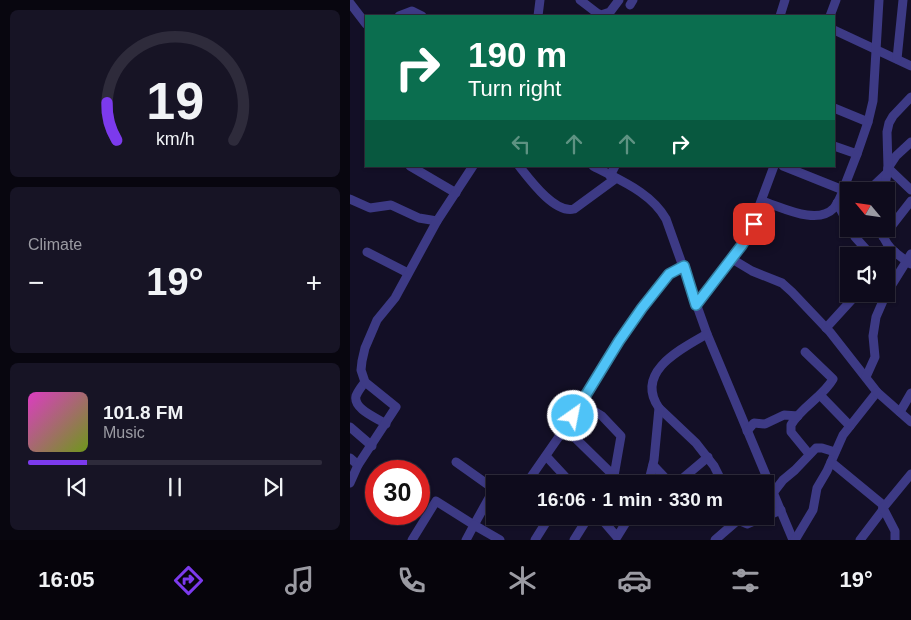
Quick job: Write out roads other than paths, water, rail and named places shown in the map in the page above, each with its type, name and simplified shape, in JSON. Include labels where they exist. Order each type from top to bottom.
[{"type":"street","points":[[538,15],[540,0]]},
{"type":"street","points":[[580,0],[601,15],[610,12],[619,0]]},
{"type":"street","points":[[780,15],[785,0]]},
{"type":"street","points":[[830,15],[836,0]]},
{"type":"street","points":[[846,182],[868,122],[873,101],[879,0]]},
{"type":"street","points":[[897,59],[902,0]]},
{"type":"street","points":[[350,3],[365,23]]},
{"type":"street","points":[[901,10],[911,17]]},
{"type":"street","points":[[402,15],[412,11],[420,15]]},
{"type":"street","points":[[835,30],[911,66]]},
{"type":"street","points":[[885,182],[889,123],[911,97]]},
{"type":"street","points":[[835,108],[868,122]]},
{"type":"street","points":[[876,182],[896,156],[911,142]]},
{"type":"street","points":[[835,146],[857,154]]},
{"type":"street","points":[[412,167],[456,193]]},
{"type":"street","points":[[350,483],[358,465],[396,406],[365,382],[361,370],[372,331],[377,320],[395,298],[437,221],[472,167]]},
{"type":"street","points":[[520,167],[534,185],[555,205],[570,211],[574,210],[613,177],[615,167]]},
{"type":"street","points":[[595,167],[650,198],[666,218],[696,305],[763,475]]},
{"type":"street","points":[[696,305],[748,236],[774,167]]},
{"type":"street","points":[[786,167],[840,189]]},
{"type":"street","points":[[887,170],[911,190]]},
{"type":"street","points":[[350,199],[370,208],[391,205],[418,218],[437,221]]},
{"type":"street","points":[[762,200],[811,216],[821,216],[840,207]]},
{"type":"street","points":[[895,219],[911,201]]},
{"type":"street","points":[[367,252],[408,273]]},
{"type":"street","points":[[895,252],[909,260],[895,281]]},
{"type":"street","points":[[732,259],[752,271],[782,283],[826,328],[877,392],[911,422]]},
{"type":"street","points":[[532,475],[642,308],[669,274],[684,266]]},
{"type":"street","points":[[826,328],[850,302]]},
{"type":"street","points":[[866,377],[875,357],[874,336],[876,317],[882,302]]},
{"type":"street","points":[[707,334],[674,352],[658,371],[653,380],[652,390],[655,402],[659,408],[696,442],[718,475]]},
{"type":"street","points":[[805,352],[833,377],[833,381],[791,425],[791,432],[809,454]]},
{"type":"street","points":[[365,382],[357,394],[356,401],[358,406],[386,424]]},
{"type":"street","points":[[794,540],[813,510],[817,488],[835,452],[850,426],[877,392]]},
{"type":"street","points":[[900,412],[911,394]]},
{"type":"street","points":[[820,395],[850,426]]},
{"type":"street","points":[[581,403],[602,416],[621,436],[614,475]]},
{"type":"street","points":[[650,475],[659,408]]},
{"type":"street","points":[[747,431],[754,423],[765,424],[784,415],[798,416]]},
{"type":"street","points":[[350,428],[372,446]]},
{"type":"street","points":[[565,428],[613,475]]},
{"type":"street","points":[[774,487],[816,448],[835,452]]},
{"type":"street","points":[[546,456],[564,475]]},
{"type":"street","points":[[687,475],[708,457]]},
{"type":"street","points":[[350,458],[358,465]]},
{"type":"street","points":[[456,462],[494,490],[466,540]]},
{"type":"street","points":[[831,462],[882,504],[895,531],[895,540]]},
{"type":"street","points":[[653,466],[662,475]]},
{"type":"street","points":[[860,540],[911,474]]},
{"type":"street","points":[[774,499],[794,540]]},
{"type":"street","points":[[412,540],[436,501],[500,540]]},
{"type":"street","points":[[774,513],[781,510]]},
{"type":"street","points":[[535,540],[544,525]]},
{"type":"street","points":[[574,540],[584,525]]},
{"type":"street","points":[[607,525],[617,537],[624,525]]},
{"type":"street","points":[[715,540],[731,525]]}]
